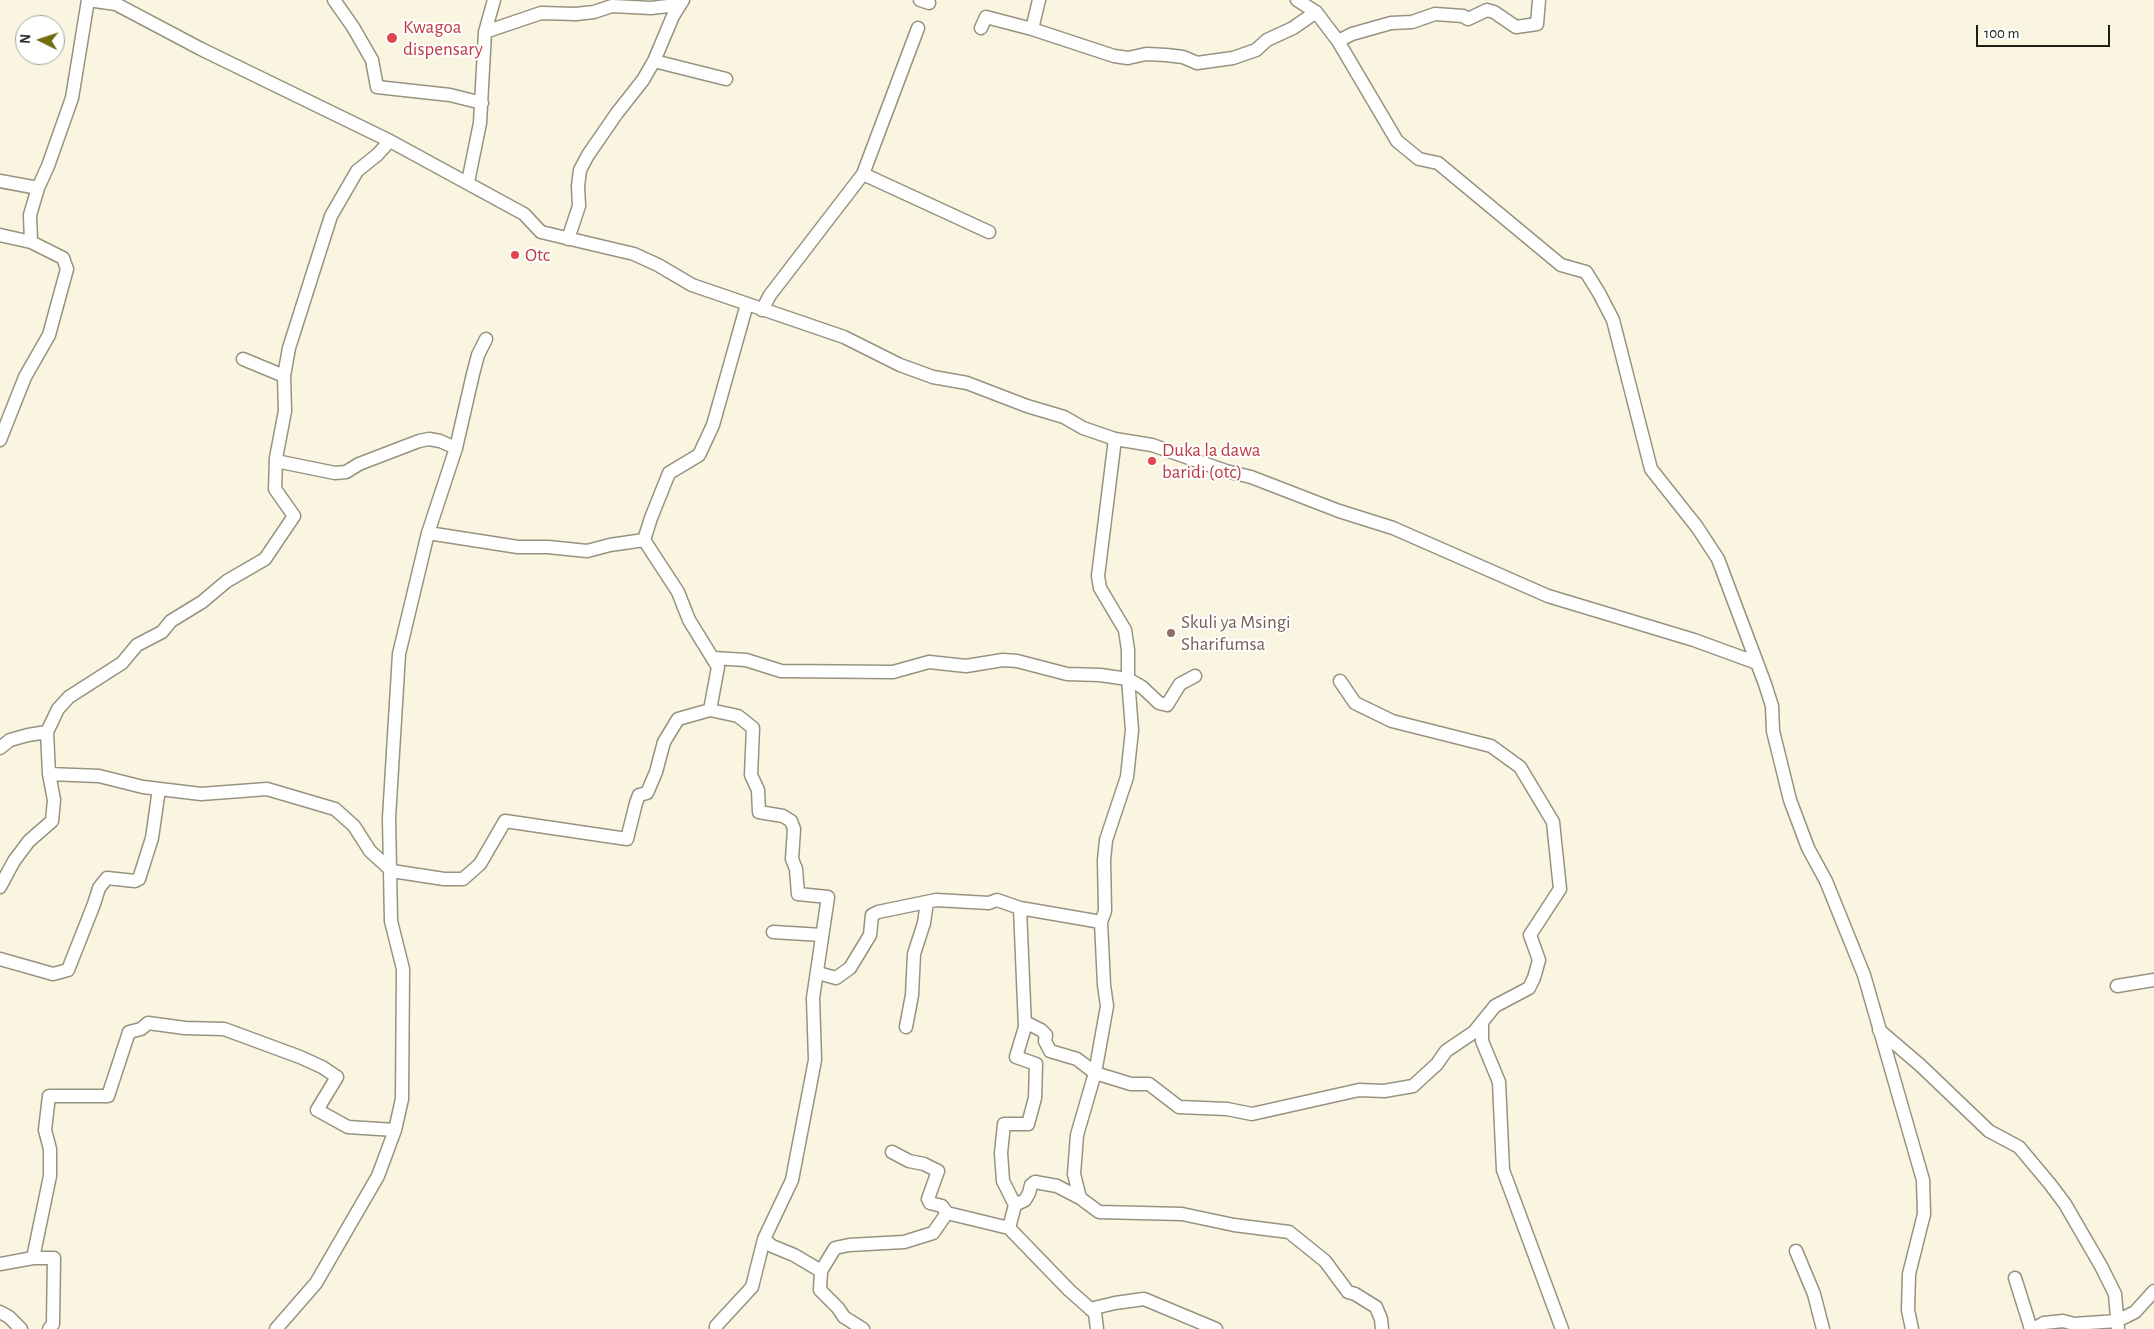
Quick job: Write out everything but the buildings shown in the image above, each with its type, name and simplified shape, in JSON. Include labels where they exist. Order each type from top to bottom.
[{"type":"street","points":[[31,242],[30,215],[38,188],[48,166],[72,98],[88,0],[116,4],[201,49],[390,141],[468,182],[524,214],[541,232],[634,254],[658,265],[692,285],[844,337],[900,365],[933,378],[967,383],[1027,406],[1064,417],[1083,428],[1115,439],[1152,444],[1251,478],[1339,511],[1393,528],[1548,596],[1694,640],[1757,663]]},
{"type":"street","points":[[334,0],[353,27],[372,60],[377,88],[450,95],[482,103]]},
{"type":"street","points":[[468,182],[482,103],[486,32],[494,0]]},
{"type":"street","points":[[486,32],[541,13],[576,14],[594,12],[612,6],[651,8],[668,6],[681,0]]},
{"type":"street","points":[[568,239],[579,206],[578,186],[580,170],[588,155],[643,80],[654,61],[681,0]]},
{"type":"street","points":[[1032,29],[1039,0]]},
{"type":"street","points":[[1297,0],[1316,12],[1338,41],[1397,141],[1418,159],[1438,163],[1561,265],[1586,272],[1600,293],[1613,320],[1652,469],[1697,527],[1718,559],[1772,706],[1773,731],[1790,800],[1808,848],[1826,880],[1864,974],[1878,1029],[1923,1180],[1924,1214],[1910,1274],[1908,1310],[1912,1329]]},
{"type":"street","points":[[1338,41],[1352,34],[1391,23],[1412,22],[1435,14],[1463,16],[1468,19],[1487,10],[1494,12],[1516,27],[1537,24],[1539,0]]},
{"type":"street","points":[[982,28],[986,18],[1032,29],[1114,56],[1128,58],[1146,54],[1166,55],[1183,57],[1197,63],[1233,58],[1256,50],[1266,40],[1292,28],[1316,12]]},
{"type":"street","points":[[762,310],[770,295],[863,174],[918,28]]},
{"type":"street","points":[[654,61],[726,79]]},
{"type":"street","points":[[0,887],[14,862],[29,842],[52,820],[54,800],[49,774],[47,732],[58,709],[69,697],[122,663],[137,645],[162,632],[171,621],[202,602],[228,581],[265,559],[294,516],[275,489],[276,461],[285,411],[284,376],[289,348],[331,216],[357,171],[377,155],[390,141]]},
{"type":"street","points":[[863,174],[989,232]]},
{"type":"street","points":[[0,181],[38,188]]},
{"type":"street","points":[[0,235],[31,242],[63,258],[67,269],[49,335],[25,377],[0,440]]},
{"type":"street","points":[[644,540],[669,473],[699,455],[713,425],[747,304]]},
{"type":"street","points":[[276,1329],[316,1283],[378,1176],[395,1130],[402,1099],[403,969],[391,921],[390,818],[399,654],[428,533],[456,448],[478,355],[486,339]]},
{"type":"street","points":[[243,359],[284,376]]},
{"type":"street","points":[[276,461],[335,473],[346,472],[359,464],[419,441],[429,439],[440,441],[456,448]]},
{"type":"street","points":[[1080,1198],[1074,1174],[1077,1135],[1095,1073],[1107,1006],[1101,922],[1105,911],[1104,860],[1106,840],[1127,777],[1132,730],[1128,650],[1125,630],[1100,588],[1098,576],[1115,439]]},
{"type":"street","points":[[428,533],[518,547],[548,547],[587,552],[610,545],[644,540]]},
{"type":"street","points":[[644,540],[678,592],[689,620],[718,667],[710,710]]},
{"type":"street","points":[[712,658],[746,660],[780,671],[854,672],[893,672],[929,662],[966,666],[1003,660],[1017,661],[1067,674],[1100,675],[1128,679],[1142,687],[1159,703],[1167,705],[1180,684],[1195,676]]},
{"type":"street","points":[[1025,1022],[1041,1030],[1046,1035],[1045,1041],[1050,1051],[1077,1059],[1095,1073],[1131,1084],[1149,1084],[1179,1107],[1227,1109],[1252,1114],[1359,1090],[1384,1091],[1413,1086],[1437,1064],[1446,1051],[1474,1032],[1495,1006],[1529,988],[1539,960],[1530,935],[1560,889],[1553,822],[1520,767],[1491,746],[1392,721],[1356,703],[1340,681]]},
{"type":"street","points":[[49,774],[99,776],[143,787],[201,794],[267,789],[334,809],[354,826],[370,852],[392,871],[444,879],[463,879],[480,864],[504,821],[627,839],[640,795],[647,793],[660,764],[664,742],[678,719],[710,710],[738,716],[753,728],[751,775],[758,790],[759,812],[783,816],[791,821],[794,829],[792,859],[796,869],[798,894],[828,897],[813,998],[815,1060],[792,1180],[764,1239],[752,1287],[716,1326],[716,1329]]},
{"type":"street","points":[[0,748],[10,740],[47,732]]},
{"type":"street","points":[[0,959],[53,974],[68,970],[99,888],[107,878],[135,881],[139,879],[152,838],[159,789]]},
{"type":"street","points":[[818,973],[836,978],[850,968],[870,935],[872,915],[887,909],[936,900],[989,903],[997,900],[1020,908],[1101,922]]},
{"type":"street","points":[[906,1027],[912,995],[914,954],[924,923],[927,902]]},
{"type":"street","points":[[1009,1228],[1015,1205],[1003,1182],[1001,1153],[1004,1124],[1028,1124],[1035,1098],[1036,1064],[1016,1057],[1025,1022],[1020,908]]},
{"type":"street","points":[[773,932],[822,935]]},
{"type":"street","points":[[2117,986],[2154,980]]},
{"type":"street","points":[[33,1258],[50,1176],[50,1149],[45,1130],[49,1096],[108,1096],[129,1032],[141,1029],[148,1023],[185,1028],[224,1029],[300,1057],[322,1067],[337,1077],[317,1110],[348,1127],[395,1130]]},
{"type":"street","points":[[1482,1023],[1482,1041],[1499,1082],[1503,1170],[1562,1329]]},
{"type":"street","points":[[1878,1029],[1920,1065],[1989,1131],[2019,1147],[2050,1184],[2065,1204],[2102,1266],[2115,1294],[2118,1325]]},
{"type":"street","points":[[892,1152],[909,1161],[924,1164],[938,1171],[928,1199],[930,1203],[942,1206],[947,1213],[1009,1228],[1095,1313],[1097,1329]]},
{"type":"street","points":[[1015,1205],[1025,1200],[1031,1185],[1035,1182],[1057,1186],[1080,1198],[1099,1212],[1182,1214],[1234,1225],[1289,1232],[1325,1261],[1348,1292],[1355,1294],[1376,1307],[1381,1318],[1382,1329]]},
{"type":"street","points":[[863,1329],[844,1318],[838,1308],[820,1290],[821,1271],[835,1248],[849,1245],[904,1242],[918,1238],[933,1233],[947,1213]]},
{"type":"street","points":[[764,1239],[772,1246],[794,1255],[821,1271]]},
{"type":"street","points":[[1796,1251],[1814,1294],[1823,1329]]},
{"type":"street","points":[[0,1264],[33,1258],[54,1258],[53,1324],[49,1329]]},
{"type":"street","points":[[2015,1278],[2033,1329],[2044,1323],[2063,1321],[2074,1324],[2118,1325],[2135,1312],[2154,1291]]},
{"type":"street","points":[[1090,1309],[1144,1299],[1216,1329]]},
{"type":"street","points":[[0,1312],[9,1317],[21,1329]]},
{"type":"place","name":"Kwagoa dispensary","points":[[392,38]]},
{"type":"place","name":"Otc","points":[[515,255]]},
{"type":"place","name":"Duka la dawa baridi (otc)","points":[[1152,461]]},
{"type":"place","name":"Skuli ya Msingi Sharifumsa","points":[[1171,633]]}]
